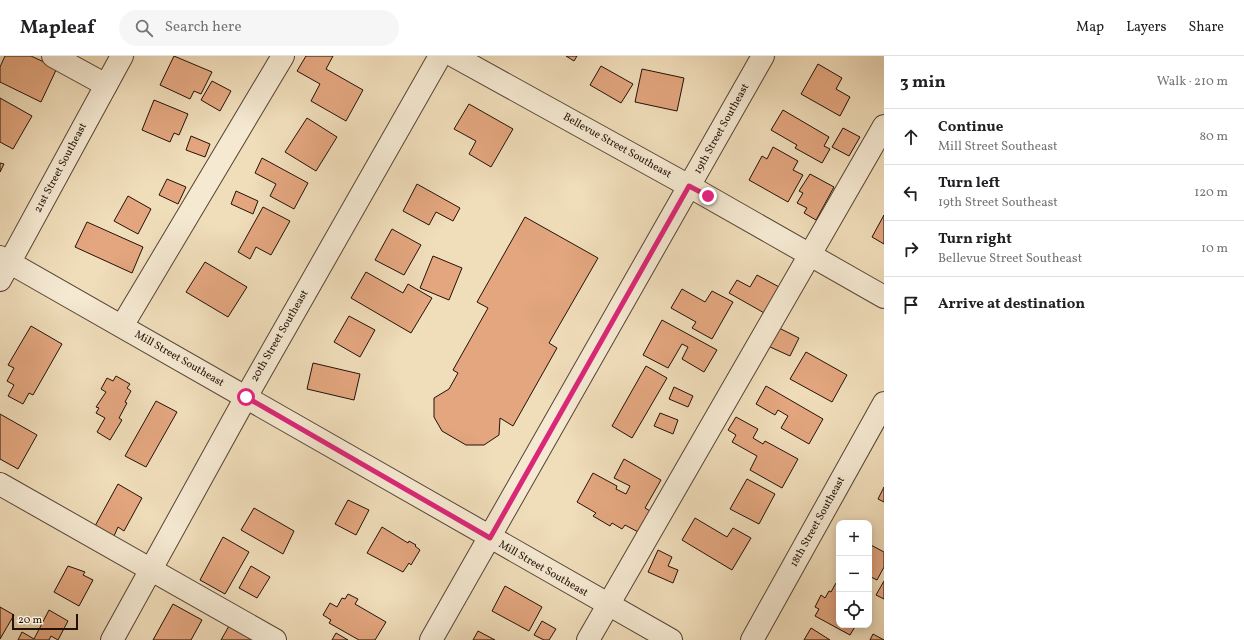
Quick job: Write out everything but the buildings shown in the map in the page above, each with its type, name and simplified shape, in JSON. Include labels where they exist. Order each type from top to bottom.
[{"type":"street","points":[[53,56],[106,86]]},
{"type":"street","name":"21st Street Southeast","points":[[3,267],[122,56]]},
{"type":"street","points":[[122,326],[283,56]]},
{"type":"street","name":"20th Street Southeast","points":[[112,640],[152,570],[246,397],[440,56]]},
{"type":"street","name":"Bellevue Street Southeast","points":[[454,56],[689,186],[884,297]]},
{"type":"street","name":"19th Street Southeast","points":[[431,640],[763,56]]},
{"type":"street","points":[[588,640],[884,126]]},
{"type":"street","name":"Mill Street Southeast","points":[[3,267],[122,326],[608,606],[671,640]]},
{"type":"street","name":"18th Street Southeast","points":[[752,640],[884,403]]},
{"type":"street","points":[[0,484],[275,640]]},
{"type":"route","points":[[246,397],[490,538],[689,186],[708,196]]}]
